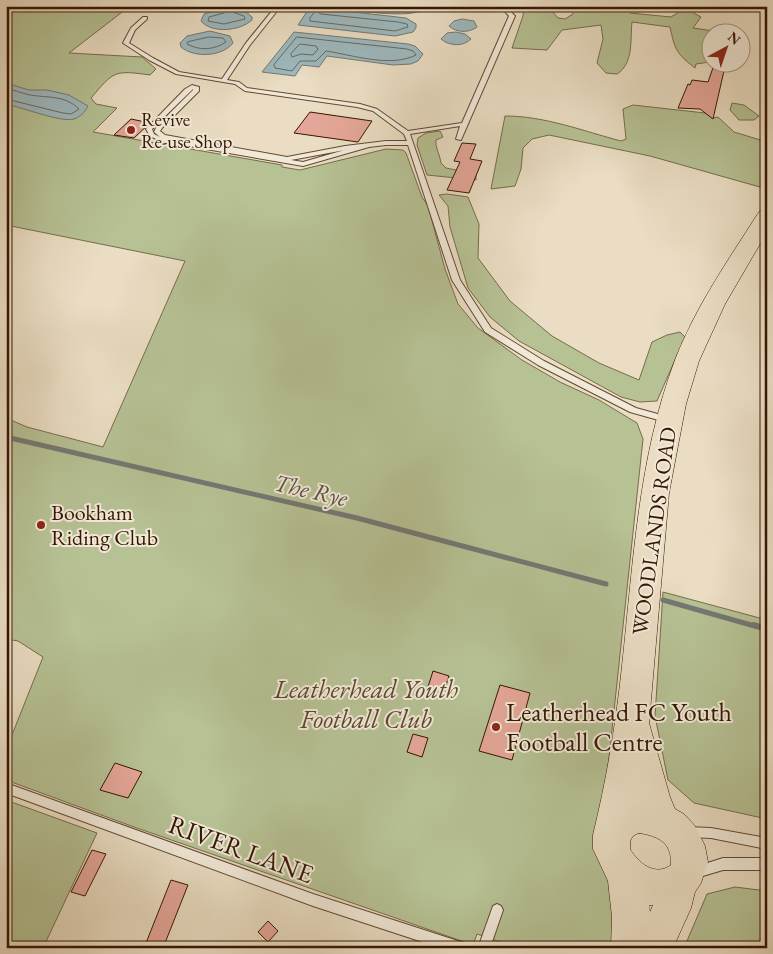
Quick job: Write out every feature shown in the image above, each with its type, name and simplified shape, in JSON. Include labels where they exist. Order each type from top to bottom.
[{"type":"main road","name":"WOODLANDS ROAD","points":[[612,834],[633,720],[645,570],[657,479],[669,420],[687,360],[706,317],[767,215]]},
{"type":"main road","name":"WOODLANDS ROAD","points":[[633,720],[652,797],[670,826]]},
{"type":"main road","points":[[652,948],[672,908],[682,879],[690,865],[690,853],[685,841],[670,826],[638,816],[628,818],[612,834],[612,856],[618,866],[636,882],[647,887],[670,887],[682,879]]},
{"type":"main road","points":[[626,874],[631,917],[631,948]]},
{"type":"lane","points":[[223,81],[248,44],[279,6]]},
{"type":"lane","points":[[459,139],[512,16],[502,6]]},
{"type":"lane","points":[[145,18],[133,29],[126,42],[178,73],[238,83],[245,89],[358,105],[375,110],[407,133],[456,280],[488,330],[541,363],[633,410],[669,420]]},
{"type":"lane","points":[[298,160],[163,136],[157,132],[159,127],[196,92],[197,88],[192,87],[187,90],[149,128],[152,135],[160,139],[298,160],[303,164],[367,146],[386,143],[410,143]]},
{"type":"lane","points":[[407,133],[464,124]]},
{"type":"lane","name":"RIVER LANE","points":[[6,788],[313,900],[461,948]]},
{"type":"lane","points":[[670,826],[767,844]]},
{"type":"lane","points":[[682,879],[723,864],[767,864]]},
{"type":"lane","points":[[484,948],[497,910]]},
{"type":"green space","name":"Leatherhead Youth Football Club","points":[[6,6],[130,6],[69,53],[142,57],[156,69],[150,75],[116,74],[105,82],[91,98],[96,104],[117,108],[93,132],[282,165],[282,167],[300,170],[386,149],[403,150],[406,153],[422,197],[428,206],[445,269],[458,304],[478,328],[522,360],[560,382],[599,400],[637,423],[643,439],[600,842],[616,888],[622,948],[510,948],[509,945],[477,934],[473,945],[134,827],[6,780],[6,750],[43,657],[18,641],[6,639],[6,418],[27,427],[103,447],[185,261],[6,225]]},
{"type":"green space","points":[[524,6],[560,6],[551,10],[558,18],[565,19],[573,14],[570,6],[632,6],[630,13],[671,17],[679,12],[692,12],[701,17],[693,28],[700,29],[700,63],[696,64],[695,68],[677,51],[670,27],[632,22],[629,57],[626,64],[617,74],[606,73],[597,63],[603,39],[601,25],[562,30],[547,50],[512,48],[523,16]]},
{"type":"green space","points":[[732,103],[744,105],[759,116],[754,120],[739,120],[730,110]]},
{"type":"green space","points":[[633,105],[705,113],[712,118],[718,117],[734,132],[767,142],[767,189],[650,156],[549,135],[532,139],[523,148],[521,169],[515,186],[491,189],[505,116],[549,121],[621,141],[626,139],[623,109]]},
{"type":"green space","points":[[440,131],[443,137],[436,140],[436,143],[441,163],[446,168],[476,174],[476,180],[427,175],[417,145],[418,138],[426,133]]},
{"type":"green space","points":[[447,194],[468,197],[479,224],[478,258],[510,301],[552,336],[599,363],[639,380],[652,342],[667,335],[680,332],[685,337],[657,401],[640,402],[621,397],[519,341],[490,317],[468,288],[450,227],[448,206],[439,195]]},
{"type":"green space","points":[[663,592],[767,620],[767,819],[694,803],[668,780],[655,716]]},
{"type":"green space","points":[[6,800],[97,833],[43,948],[6,948]]},
{"type":"green space","points":[[735,887],[767,891],[767,948],[684,948],[707,894]]},
{"type":"water","points":[[324,6],[426,6],[426,8],[407,14],[393,14]]},
{"type":"water","points":[[310,7],[406,18],[416,24],[416,28],[413,32],[395,36],[298,25]]},
{"type":"water","points":[[224,8],[245,11],[252,17],[252,20],[241,27],[226,30],[212,28],[201,21],[204,14]]},
{"type":"water","points":[[462,19],[474,21],[477,27],[463,31],[449,26],[454,21]]},
{"type":"water","points":[[210,31],[230,36],[233,43],[222,51],[208,54],[193,53],[181,47],[180,43],[187,36]]},
{"type":"water","points":[[294,32],[408,44],[415,46],[423,54],[418,61],[411,64],[393,65],[327,56],[319,67],[302,65],[295,76],[262,72]]},
{"type":"water","points":[[447,33],[465,34],[471,39],[468,42],[456,45],[441,39]]},
{"type":"water","points":[[6,83],[29,90],[47,90],[69,95],[88,106],[82,114],[74,119],[60,119],[41,114],[6,104]]},
{"type":"building","points":[[712,72],[724,72],[713,119],[700,109],[678,108],[688,84],[690,85],[692,80],[708,82]]},
{"type":"building","points":[[310,112],[372,121],[358,142],[294,133]]},
{"type":"building","name":"Revive Re-use Shop","points":[[131,119],[150,123],[134,138],[114,135]]},
{"type":"building","points":[[462,143],[476,144],[470,159],[482,161],[469,193],[447,190],[460,162],[454,161]]},
{"type":"building","points":[[433,671],[449,676],[443,694],[427,690]]},
{"type":"building","points":[[500,685],[530,693],[512,760],[479,751]]},
{"type":"building","points":[[413,734],[428,738],[422,757],[407,752]]},
{"type":"building","points":[[115,763],[142,772],[128,798],[100,790]]},
{"type":"building","points":[[92,850],[106,854],[85,896],[71,892]]},
{"type":"building","points":[[171,880],[188,885],[163,948],[144,948]]},
{"type":"building","points":[[268,921],[278,931],[268,942],[258,932]]},
{"type":"waterway","name":"The Rye","points":[[6,437],[357,518],[606,584]]},
{"type":"waterway","name":"The Rye","points":[[663,600],[758,627]]},
{"type":"waterway","name":"The Rye","points":[[754,625],[767,629]]},
{"type":"place","name":"Revive Re-use Shop","points":[[131,130]]},
{"type":"place","name":"Bookham Riding Club","points":[[41,525]]},
{"type":"place","name":"Leatherhead FC Youth Football Centre","points":[[496,727]]}]
